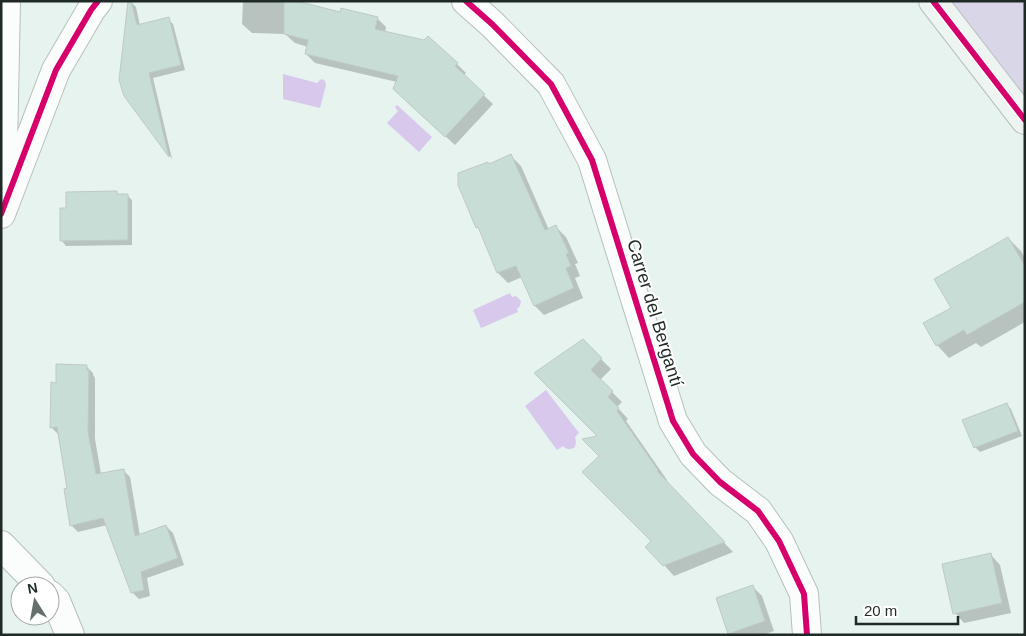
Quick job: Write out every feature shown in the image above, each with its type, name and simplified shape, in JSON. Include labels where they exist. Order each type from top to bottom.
[{"type":"street","points":[[1,214],[6,1]]},
{"type":"street","points":[[1,214],[56,70],[98,1]]},
{"type":"street","name":"Carrer del Bergantí","points":[[466,1],[492,24],[551,84],[592,160],[673,421],[693,454],[720,482],[758,511],[779,541],[804,594],[807,635]]},
{"type":"street","points":[[933,1],[1025,120]]},
{"type":"street","points":[[1,545],[31,576]]},
{"type":"street","points":[[60,611],[70,635]]},
{"type":"shaded area","points":[[933,1],[1025,1],[1025,120]]},
{"type":"shaded area","points":[[283,74],[317,83],[322,79],[325,81],[326,85],[320,108],[283,99]]},
{"type":"shaded area","points":[[397,105],[432,137],[419,152],[387,123],[398,111],[395,107]]},
{"type":"shaded area","points":[[510,293],[512,297],[516,296],[521,301],[517,309],[518,312],[481,328],[473,310]]},
{"type":"shaded area","points":[[546,390],[579,433],[575,437],[576,442],[573,448],[567,449],[563,446],[557,450],[525,406]]},
{"type":"building","points":[[128,1],[131,1],[137,25],[169,17],[181,65],[149,73],[169,157],[124,96],[119,80]]},
{"type":"building","points":[[284,1],[297,1],[340,12],[341,8],[378,17],[375,29],[424,40],[428,36],[458,63],[455,66],[485,94],[445,137],[393,89],[398,76],[305,54],[308,40],[284,34]]},
{"type":"building","points":[[511,154],[545,230],[556,225],[569,253],[566,254],[571,266],[566,268],[574,288],[534,306],[516,266],[497,273],[458,185],[458,173],[488,162],[489,164]]},
{"type":"building","points":[[117,191],[117,194],[128,194],[128,240],[60,241],[60,208],[66,208],[66,192]]},
{"type":"building","points":[[1008,237],[1025,266],[1025,302],[967,335],[964,330],[936,346],[923,323],[951,308],[934,279]]},
{"type":"building","points":[[583,339],[602,358],[591,370],[613,391],[608,397],[619,408],[617,411],[657,471],[725,542],[663,566],[645,547],[651,541],[582,472],[599,456],[582,439],[597,436],[534,373]]},
{"type":"building","points":[[56,364],[87,365],[87,370],[89,370],[88,432],[96,474],[124,469],[135,536],[166,525],[178,558],[141,572],[144,590],[131,593],[103,518],[70,526],[64,489],[67,488],[57,427],[50,428],[51,382],[56,383]]},
{"type":"building","points":[[1007,403],[1018,431],[974,448],[962,420]]},
{"type":"building","points":[[991,553],[1002,603],[953,614],[942,564]]},
{"type":"building","points":[[753,585],[765,621],[728,634],[716,598]]},
{"type":"cycle path","points":[[1,214],[56,70],[98,1]]},
{"type":"cycle path","points":[[466,1],[492,24],[551,84],[592,160],[673,421],[693,454],[720,482],[758,511],[779,541],[804,594],[807,635]]},
{"type":"cycle path","points":[[933,1],[1025,120]]}]
